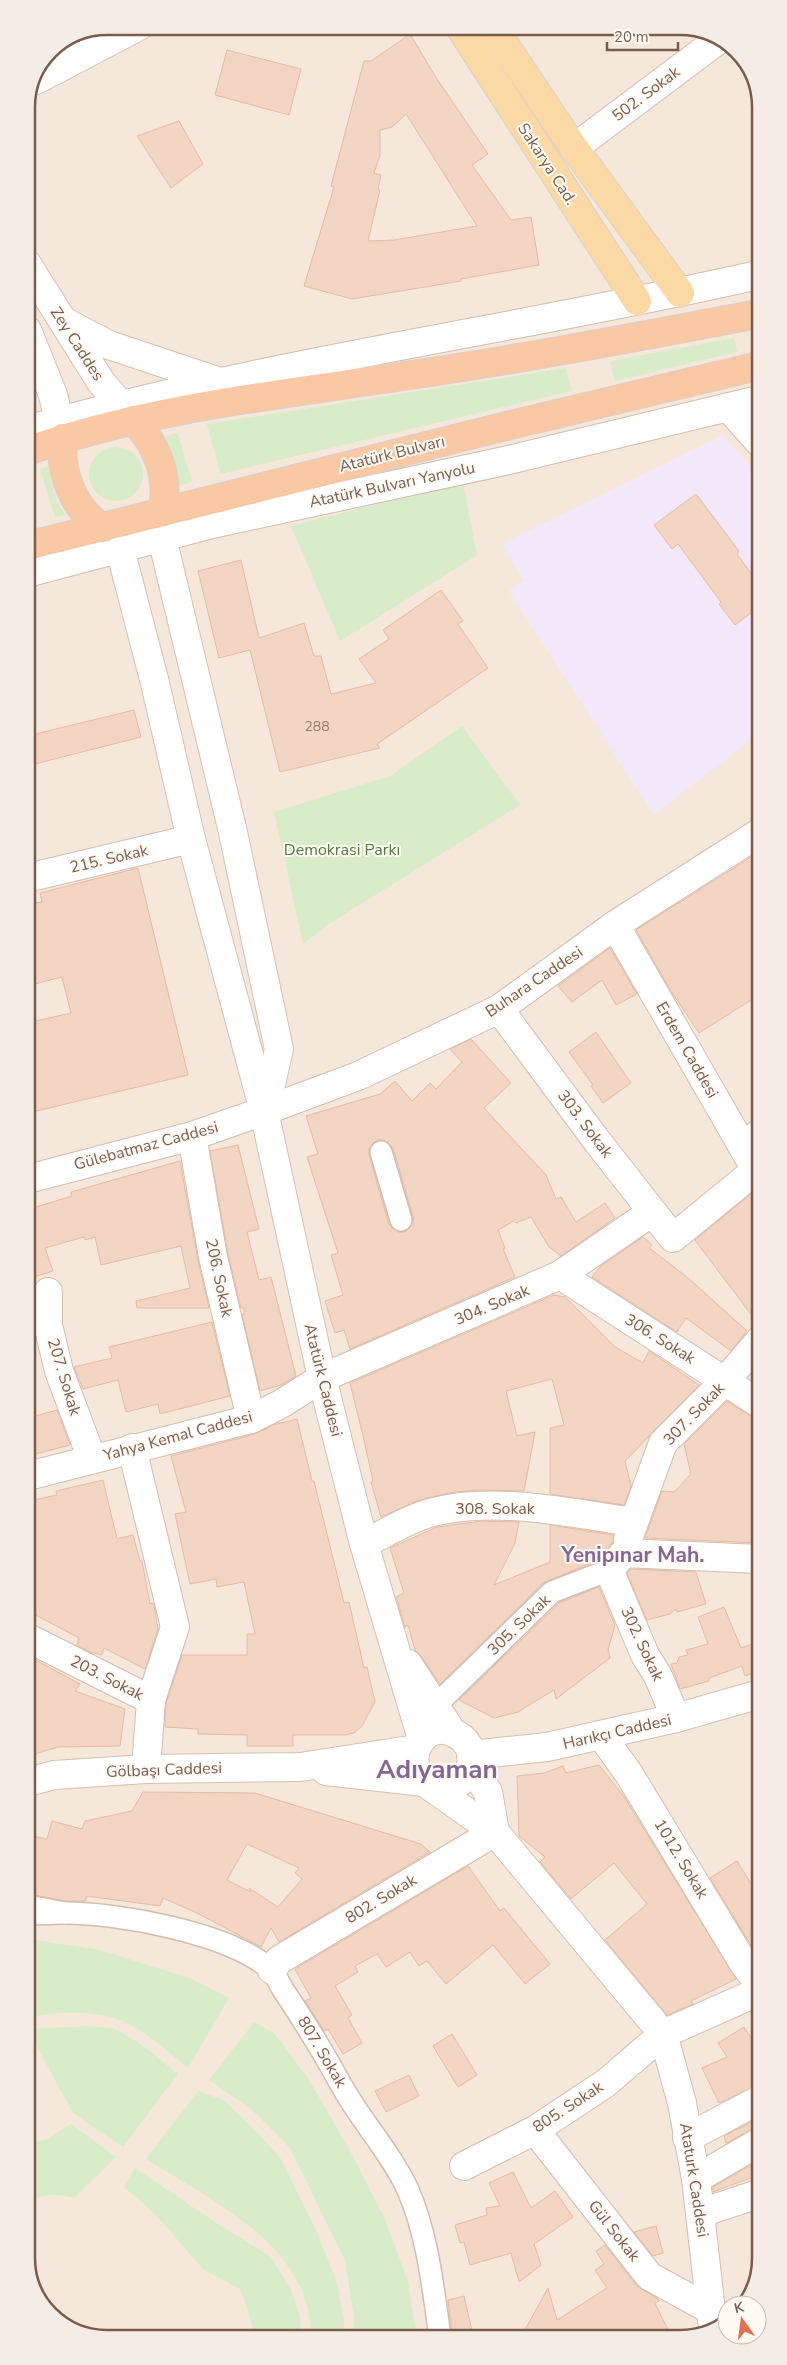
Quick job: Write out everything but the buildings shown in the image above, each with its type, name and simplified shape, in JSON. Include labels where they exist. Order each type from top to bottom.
[{"type":"highway","points":[[35,446],[61,429],[127,412],[186,409],[485,364],[752,315]]},
{"type":"highway","name":"Atatürk Bulvarı","points":[[35,544],[103,528],[162,525],[498,428],[752,367]]},
{"type":"highway","points":[[127,412],[156,449],[162,468],[165,498],[162,525]]},
{"type":"highway","points":[[61,429],[64,466],[72,493],[82,510],[94,523],[103,528]]},
{"type":"main road","name":"Sakarya Cad.","points":[[465,35],[637,302]]},
{"type":"main road","name":"Sakarya Cad.","points":[[498,35],[574,148],[680,293]]},
{"type":"street","points":[[41,77],[122,35]]},
{"type":"street","name":"502. Sokak","points":[[574,148],[713,43]]},
{"type":"street","points":[[127,412],[217,381],[637,302],[752,276]]},
{"type":"street","name":"Zey Caddes","points":[[35,277],[101,382],[127,412]]},
{"type":"street","points":[[61,320],[109,345],[217,381]]},
{"type":"street","points":[[35,348],[44,369],[61,429],[35,430]]},
{"type":"street","name":"Atatürk Bulvarı Yanyolu","points":[[35,571],[120,549],[162,525],[212,524],[517,458],[752,401]]},
{"type":"street","points":[[728,407],[752,435]]},
{"type":"street","points":[[162,525],[232,828],[279,1048],[264,1111]]},
{"type":"street","points":[[103,528],[120,549]]},
{"type":"street","name":"Atatürk Caddesi","points":[[120,549],[155,683],[191,840],[264,1111],[322,1378],[364,1544],[395,1645],[419,1744]]},
{"type":"street","name":"Buhara Caddesi","points":[[264,1111],[358,1076],[499,1009],[615,925],[752,837]]},
{"type":"street","name":"215. Sokak","points":[[35,876],[191,840]]},
{"type":"street","name":"Erdem Caddesi","points":[[615,925],[751,1140]]},
{"type":"street","name":"303. Sokak","points":[[499,1009],[652,1212],[674,1238],[752,1177]]},
{"type":"street","name":"Gülebatmaz Caddesi","points":[[35,1177],[192,1136],[264,1111]]},
{"type":"street","name":"206. Sokak","points":[[192,1136],[213,1257],[251,1418]]},
{"type":"street","points":[[381,1152],[401,1220]]},
{"type":"street","name":"304. Sokak","points":[[322,1378],[560,1275],[652,1212]]},
{"type":"street","name":"306. Sokak","points":[[560,1275],[752,1398]]},
{"type":"street","name":"207. Sokak","points":[[48,1292],[48,1324],[59,1371],[92,1459]]},
{"type":"street","name":"307. Sokak","points":[[616,1561],[663,1443],[726,1380],[752,1349]]},
{"type":"street","name":"Yahya Kemal Caddesi","points":[[35,1474],[251,1418],[280,1404],[322,1378]]},
{"type":"street","points":[[132,1448],[175,1627],[151,1700]]},
{"type":"street","name":"308. Sokak","points":[[364,1544],[432,1512],[466,1507],[524,1506],[633,1522]]},
{"type":"street","name":"305. Sokak","points":[[436,1705],[552,1592],[616,1561],[752,1559]]},
{"type":"street","name":"302. Sokak","points":[[616,1561],[645,1656],[658,1676],[676,1718]]},
{"type":"street","name":"203. Sokak","points":[[35,1642],[151,1700],[146,1769]]},
{"type":"street","name":"Atatürk Caddesi","points":[[395,1645],[452,1732]]},
{"type":"street","name":"Harıkçı Caddesi","points":[[471,1760],[547,1747],[676,1718],[752,1696]]},
{"type":"street","points":[[495,1832],[488,1792],[471,1760],[465,1740],[452,1732],[436,1731],[419,1744],[415,1769],[429,1785],[495,1832],[663,2034]]},
{"type":"street","name":"1012. Sokak","points":[[601,1735],[629,1774],[752,1974]]},
{"type":"street","name":"Gölbaşı Caddesi","points":[[300,1767],[419,1744]]},
{"type":"street","points":[[429,1785],[445,1788],[455,1786],[467,1776],[471,1760]]},
{"type":"street","name":"Gölbaşı Caddesi","points":[[35,1780],[54,1776],[146,1769],[300,1767],[429,1785]]},
{"type":"street","name":"802. Sokak","points":[[272,1970],[279,1960],[495,1832]]},
{"type":"street","points":[[35,1907],[65,1913]]},
{"type":"street","points":[[35,1914],[65,1913]]},
{"type":"street","name":"807. Sokak","points":[[65,1913],[95,1913],[184,1931],[227,1946],[258,1960],[272,1970],[322,2049],[340,2084],[369,2126],[408,2190],[430,2260],[439,2330]]},
{"type":"street","name":"805. Sokak","points":[[464,2166],[535,2130],[606,2083],[663,2034],[752,1995]]},
{"type":"street","name":"Ataturk Caddesi","points":[[663,2034],[682,2103],[696,2179],[712,2319]]},
{"type":"street","points":[[687,2138],[752,2103]]},
{"type":"street","name":"Gül Sokak","points":[[535,2130],[649,2276],[712,2319]]},
{"type":"street","points":[[696,2179],[752,2146]]},
{"type":"street","points":[[701,2213],[752,2196]]},
{"type":"shaded area","points":[[107,35],[685,35],[708,40],[728,53],[740,67],[750,88],[752,107],[752,2258],[751,2272],[742,2295],[717,2295],[717,2320],[699,2328],[680,2330],[102,2330],[75,2323],[63,2315],[47,2298],[37,2277],[35,2258],[35,107],[40,79],[47,67],[56,56],[79,40]]},
{"type":"shaded area","points":[[723,435],[752,469],[752,738],[654,815],[509,591],[524,580],[502,544]]},
{"type":"green space","points":[[734,338],[737,352],[615,381],[610,361]]},
{"type":"green space","points":[[566,368],[572,391],[220,474],[207,424]]},
{"type":"green space","points":[[178,433],[192,482],[178,486],[175,460],[163,436]]},
{"type":"green space","points":[[116,447],[126,449],[135,455],[141,464],[143,474],[141,484],[135,493],[126,499],[116,501],[106,499],[97,493],[91,484],[89,474],[91,464],[97,455],[106,449]]},
{"type":"green space","points":[[50,466],[54,492],[66,515],[55,517],[40,469]]},
{"type":"green space","points":[[463,482],[477,555],[340,641],[291,526]]},
{"type":"green space","name":"Demokrasi Parkı","points":[[462,726],[520,805],[332,922],[303,944],[274,812],[390,776]]},
{"type":"green space","points":[[35,1940],[100,1950],[189,1978],[229,1998],[188,2068],[144,2033],[125,2022],[95,2014],[50,2014],[35,2017]]},
{"type":"green space","points":[[254,2022],[274,2033],[308,2078],[349,2149],[385,2219],[408,2282],[416,2330],[354,2330],[354,2316],[345,2260],[290,2148],[252,2110],[209,2080]]},
{"type":"green space","points":[[86,2026],[113,2028],[138,2042],[178,2074],[123,2147],[73,2113],[35,2043],[35,2029]]},
{"type":"green space","points":[[198,2091],[224,2100],[281,2159],[315,2228],[336,2280],[344,2319],[344,2330],[310,2330],[307,2306],[295,2277],[277,2252],[254,2230],[227,2210],[146,2159]]},
{"type":"green space","points":[[71,2124],[116,2157],[74,2198],[51,2195],[35,2199],[35,2142],[48,2139]]},
{"type":"green space","points":[[135,2168],[221,2226],[270,2256],[290,2288],[299,2313],[301,2330],[252,2330],[248,2309],[240,2289],[204,2270],[155,2214],[124,2187]]},
{"type":"district","name":"Yenipınar Mah.","points":[[633,1555]]},
{"type":"district","name":"Adıyaman","points":[[437,1769]]}]
